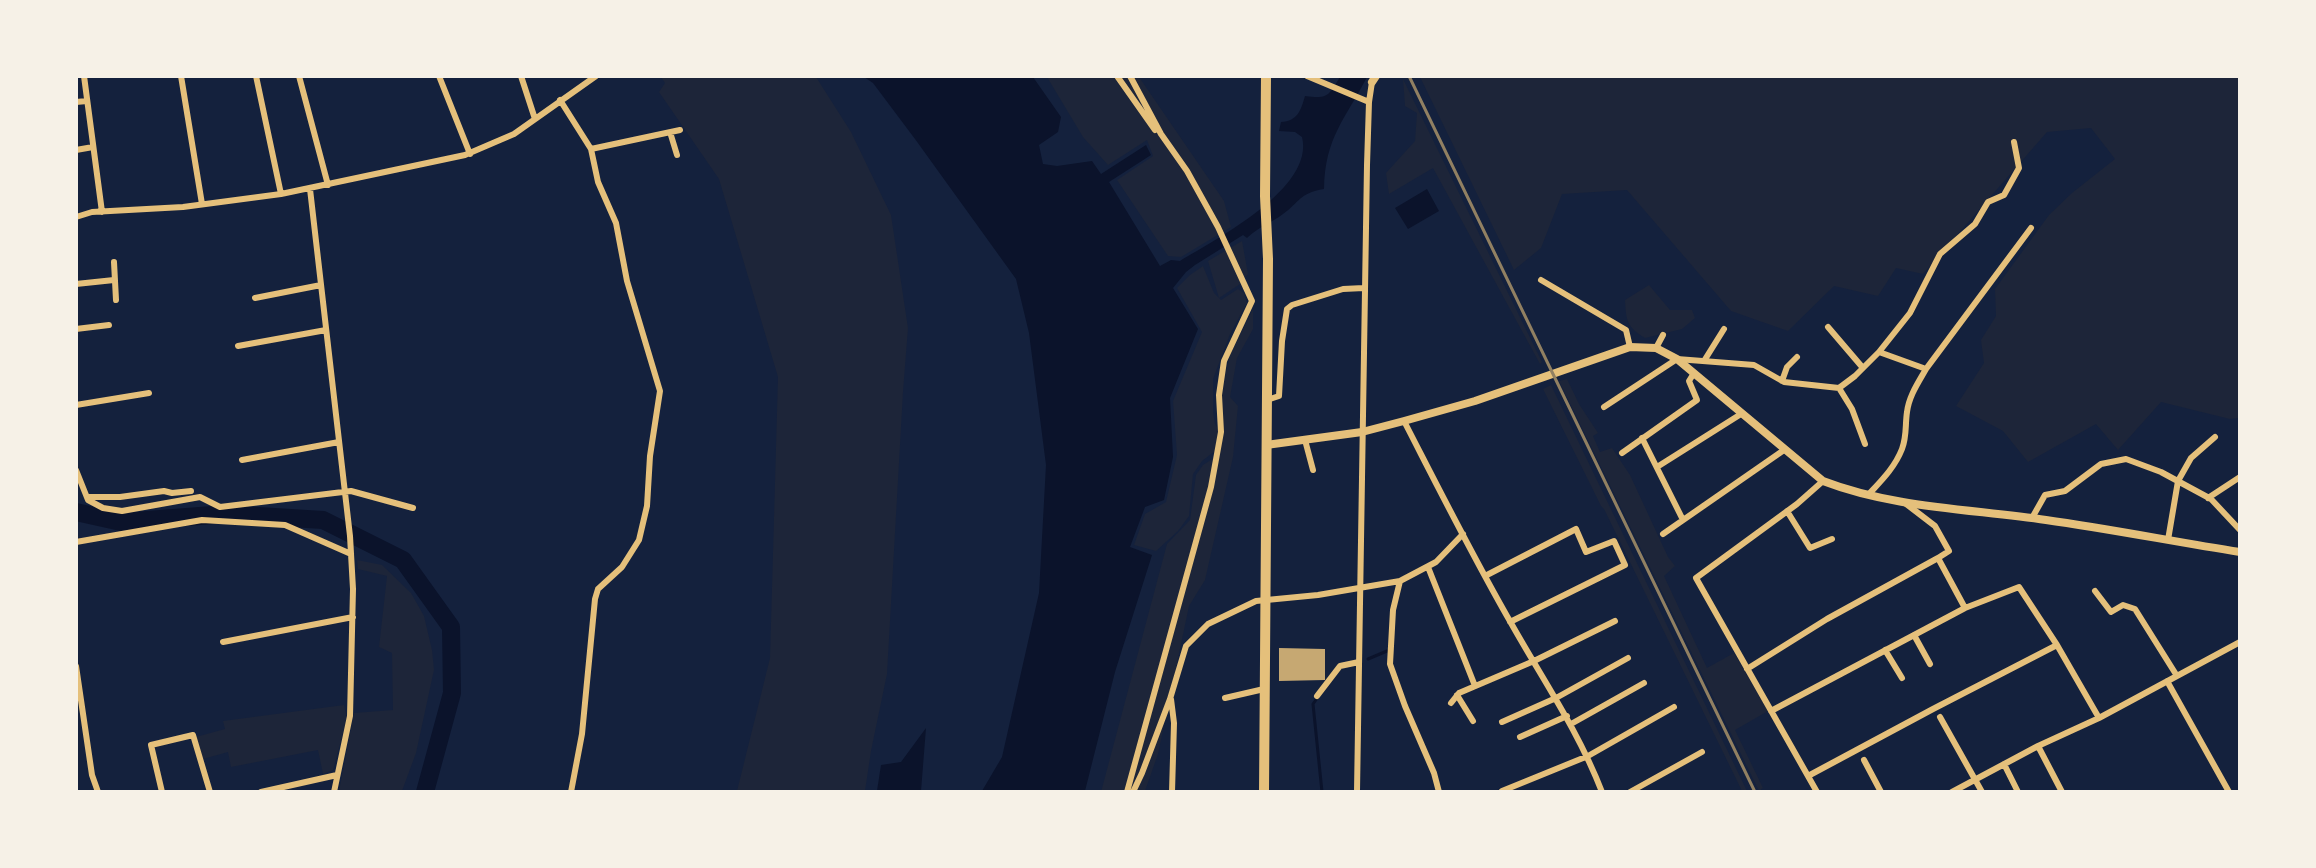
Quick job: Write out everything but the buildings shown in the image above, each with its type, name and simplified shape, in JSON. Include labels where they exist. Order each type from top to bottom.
[{"type":"highway","points":[[1264,792],[1268,260],[1265,196],[1266,82]]},
{"type":"main road","points":[[1266,445],[1362,432],[1475,401],[1630,347],[1656,348],[1677,359],[1823,481],[1842,488],[1903,501],[2032,518],[2240,552]]},
{"type":"street","points":[[84,76],[102,212]]},
{"type":"street","points":[[181,76],[202,204]]},
{"type":"street","points":[[256,76],[281,194]]},
{"type":"street","points":[[299,76],[327,185]]},
{"type":"street","points":[[440,76],[470,154]]},
{"type":"street","points":[[521,76],[535,119]]},
{"type":"street","points":[[76,217],[102,212],[202,204],[281,194],[470,154],[514,135],[596,76]]},
{"type":"street","points":[[1117,76],[1158,135],[1163,137]]},
{"type":"street","points":[[1127,792],[1211,487],[1221,432],[1219,395],[1224,361],[1252,301],[1218,227],[1187,171],[1163,137],[1130,76]]},
{"type":"street","points":[[1307,76],[1368,102]]},
{"type":"street","points":[[1357,792],[1368,102],[1373,78]]},
{"type":"street","points":[[560,100],[591,149],[598,182],[616,223],[627,281],[660,391],[650,456],[647,506],[639,540],[622,567],[598,589],[595,599],[582,734],[572,792]]},
{"type":"street","points":[[76,102],[87,101]]},
{"type":"street","points":[[591,149],[680,130]]},
{"type":"street","points":[[670,132],[677,155]]},
{"type":"street","points":[[1604,407],[1677,359],[1754,365],[1782,381],[1839,387],[1879,352],[1910,313],[1940,254],[1975,224],[1988,202],[2004,195],[2019,168],[2014,142]]},
{"type":"street","points":[[76,150],[93,147]]},
{"type":"street","points":[[310,189],[351,554],[353,617],[350,716],[334,792]]},
{"type":"street","points":[[1869,494],[1893,468],[1902,450],[1907,433],[1907,412],[1913,391],[1926,369],[2031,228]]},
{"type":"street","points":[[114,262],[116,300]]},
{"type":"street","points":[[76,284],[114,280]]},
{"type":"street","points":[[1541,280],[1626,330],[1630,347]]},
{"type":"street","points":[[255,298],[321,285]]},
{"type":"street","points":[[1266,400],[1280,396],[1282,341],[1287,309],[1292,305],[1343,288],[1364,288]]},
{"type":"street","points":[[76,328],[109,326]]},
{"type":"street","points":[[1828,327],[1863,368]]},
{"type":"street","points":[[1704,361],[1724,329]]},
{"type":"street","points":[[238,346],[326,330]]},
{"type":"street","points":[[1656,348],[1663,335]]},
{"type":"street","points":[[1879,352],[1926,369]]},
{"type":"street","points":[[1782,381],[1787,368],[1797,357]]},
{"type":"street","points":[[1622,453],[1697,400],[1689,381],[1694,373]]},
{"type":"street","points":[[1839,387],[1852,408],[1865,444]]},
{"type":"street","points":[[76,405],[149,393]]},
{"type":"street","points":[[1657,467],[1741,414]]},
{"type":"street","points":[[1404,421],[1510,622],[1567,716],[1588,756],[1602,792]]},
{"type":"street","points":[[2168,540],[2178,481],[2191,458],[2215,437]]},
{"type":"street","points":[[1642,438],[1683,520]]},
{"type":"street","points":[[1305,440],[1312,470]]},
{"type":"street","points":[[243,460],[339,442]]},
{"type":"street","points":[[1663,534],[1784,450]]},
{"type":"street","points":[[2032,518],[2045,495],[2065,491],[2101,464],[2126,459],[2161,472],[2208,498],[2240,530]]},
{"type":"street","points":[[76,470],[87,497],[103,508],[122,512],[200,497],[220,507],[345,491],[412,508]]},
{"type":"street","points":[[2208,498],[2240,477]]},
{"type":"street","points":[[1816,792],[1696,578],[1787,511],[1823,481]]},
{"type":"street","points":[[87,497],[120,498],[164,491],[172,494],[191,491]]},
{"type":"street","points":[[1747,669],[1827,619],[1949,551],[1935,526],[1903,501]]},
{"type":"street","points":[[1787,511],[1810,548],[1832,539]]},
{"type":"street","points":[[76,543],[202,520],[285,525],[351,554]]},
{"type":"street","points":[[1485,576],[1575,529],[1586,552],[1614,541],[1625,564],[1510,622]]},
{"type":"street","points":[[1133,792],[1170,699],[1186,646],[1195,634],[1208,624],[1256,601],[1400,581],[1436,562],[1463,534]]},
{"type":"street","points":[[1938,558],[1965,608]]},
{"type":"street","points":[[1428,567],[1475,686]]},
{"type":"street","points":[[1400,581],[1393,609],[1390,664],[1405,706],[1434,772],[1439,792]]},
{"type":"street","points":[[1771,711],[1965,608],[2019,587],[2057,645],[2099,718]]},
{"type":"street","points":[[2095,591],[2110,612],[2123,605],[2135,609],[2177,676]]},
{"type":"street","points":[[223,642],[353,617]]},
{"type":"street","points":[[1451,703],[1457,695],[1475,686],[1534,661],[1615,621]]},
{"type":"street","points":[[1914,635],[1930,664]]},
{"type":"street","points":[[1952,792],[2038,746],[2099,718],[2240,642]]},
{"type":"street","points":[[1808,776],[2057,645]]},
{"type":"street","points":[[1885,650],[1902,678]]},
{"type":"street","points":[[1502,722],[1557,698],[1628,658]]},
{"type":"street","points":[[1317,696],[1340,666],[1359,662]]},
{"type":"street","points":[[76,666],[91,767],[98,792]]},
{"type":"street","points":[[2167,681],[2229,792]]},
{"type":"street","points":[[1571,724],[1644,683]]},
{"type":"street","points":[[1225,698],[1264,689]]},
{"type":"street","points":[[1457,695],[1473,721]]},
{"type":"street","points":[[1170,699],[1173,723],[1172,792]]},
{"type":"street","points":[[1502,791],[1588,756],[1674,708]]},
{"type":"street","points":[[1520,737],[1567,716]]},
{"type":"street","points":[[1940,717],[1982,792]]},
{"type":"street","points":[[162,792],[151,745],[193,735],[210,792]]},
{"type":"street","points":[[2038,746],[2062,792]]},
{"type":"street","points":[[1630,792],[1702,752]]},
{"type":"street","points":[[1864,760],[1881,792]]},
{"type":"street","points":[[2004,764],[2018,792]]},
{"type":"street","points":[[261,792],[338,775]]},
{"type":"shaded area","points":[[661,77],[816,77],[851,132],[891,215],[908,328],[887,674],[865,791],[737,791],[770,658],[778,377],[719,179],[659,92],[665,83]]},
{"type":"shaded area","points":[[864,77],[1033,77],[1061,117],[1058,132],[1039,145],[1043,164],[1057,166],[1092,161],[1101,174],[1146,145],[1151,155],[1109,182],[1160,266],[1171,260],[1180,261],[1216,240],[1238,226],[1279,193],[1293,175],[1302,156],[1302,137],[1295,132],[1279,131],[1281,122],[1295,117],[1305,96],[1327,95],[1340,77],[1367,77],[1332,142],[1325,171],[1324,189],[1309,193],[1247,238],[1243,235],[1195,265],[1173,288],[1198,329],[1170,398],[1173,457],[1164,500],[1145,507],[1130,547],[1152,555],[1115,672],[1085,791],[982,791],[1002,757],[1039,593],[1046,465],[1029,333],[1016,279],[873,83]]},
{"type":"shaded area","points":[[1047,77],[1139,77],[1224,201],[1231,227],[1181,257],[1168,256],[1117,180],[1153,156],[1147,140],[1108,165],[1083,137]]},
{"type":"shaded area","points":[[1420,77],[2239,77],[2239,418],[2230,419],[2161,402],[2118,450],[2096,424],[2028,462],[2003,431],[1956,406],[1984,363],[1981,340],[1996,316],[1995,289],[2049,215],[2072,193],[2115,159],[2091,128],[2047,132],[1923,274],[1896,268],[1878,296],[1834,286],[1788,331],[1731,311],[1627,190],[1562,194],[1541,248],[1514,270]]},
{"type":"shaded area","points":[[1403,79],[1542,362],[1540,364],[1433,168],[1389,194],[1386,173],[1415,141],[1417,113],[1405,106]]},
{"type":"shaded area","points":[[1427,189],[1439,211],[1408,229],[1395,208]]},
{"type":"shaded area","points":[[1242,241],[1248,274],[1240,284],[1219,298],[1208,261]]},
{"type":"shaded area","points":[[1203,266],[1214,293],[1221,300],[1238,289],[1244,293],[1247,303],[1230,334],[1213,379],[1213,412],[1215,424],[1219,430],[1215,451],[1202,461],[1193,474],[1189,516],[1178,531],[1156,551],[1134,545],[1145,514],[1166,502],[1177,455],[1173,401],[1202,332],[1177,288]]},
{"type":"shaded area","points":[[1649,285],[1670,310],[1692,310],[1695,318],[1682,329],[1645,338],[1639,334],[1629,323],[1625,300]]},
{"type":"shaded area","points":[[1253,309],[1253,329],[1237,358],[1230,397],[1238,406],[1233,457],[1205,580],[1189,606],[1158,754],[1145,791],[1101,792],[1167,544],[1190,520],[1196,475],[1203,465],[1214,458],[1223,436],[1220,406],[1226,371],[1230,355]]},
{"type":"shaded area","points":[[1567,379],[1579,404],[1598,433],[1593,436],[1600,452],[1612,448],[1630,475],[1668,557],[1675,566],[1664,576],[1707,668],[1734,653],[1768,711],[1735,730],[1763,788],[1759,791],[1559,381]]},
{"type":"shaded area","points":[[1551,385],[1747,791],[1742,791],[1543,389]]},
{"type":"shaded area","points":[[357,560],[382,565],[411,593],[424,616],[432,650],[434,670],[416,753],[402,791],[339,791],[354,713],[393,710],[392,653],[379,647],[387,576],[358,569]]},
{"type":"shaded area","points":[[344,705],[347,718],[333,770],[323,774],[318,750],[231,767],[228,752],[203,759],[196,737],[225,729],[223,721]]},
{"type":"shaded area","points":[[926,728],[921,791],[877,791],[881,765],[901,762]]},
{"type":"waterway","points":[[76,512],[121,522],[226,514],[323,520],[403,560],[451,627],[452,693],[425,792]]},
{"type":"waterway","points":[[1368,659],[1387,651]]},
{"type":"waterway","points":[[1318,697],[1313,704],[1322,792]]},
{"type":"railway","points":[[1409,76],[1755,792]]}]
